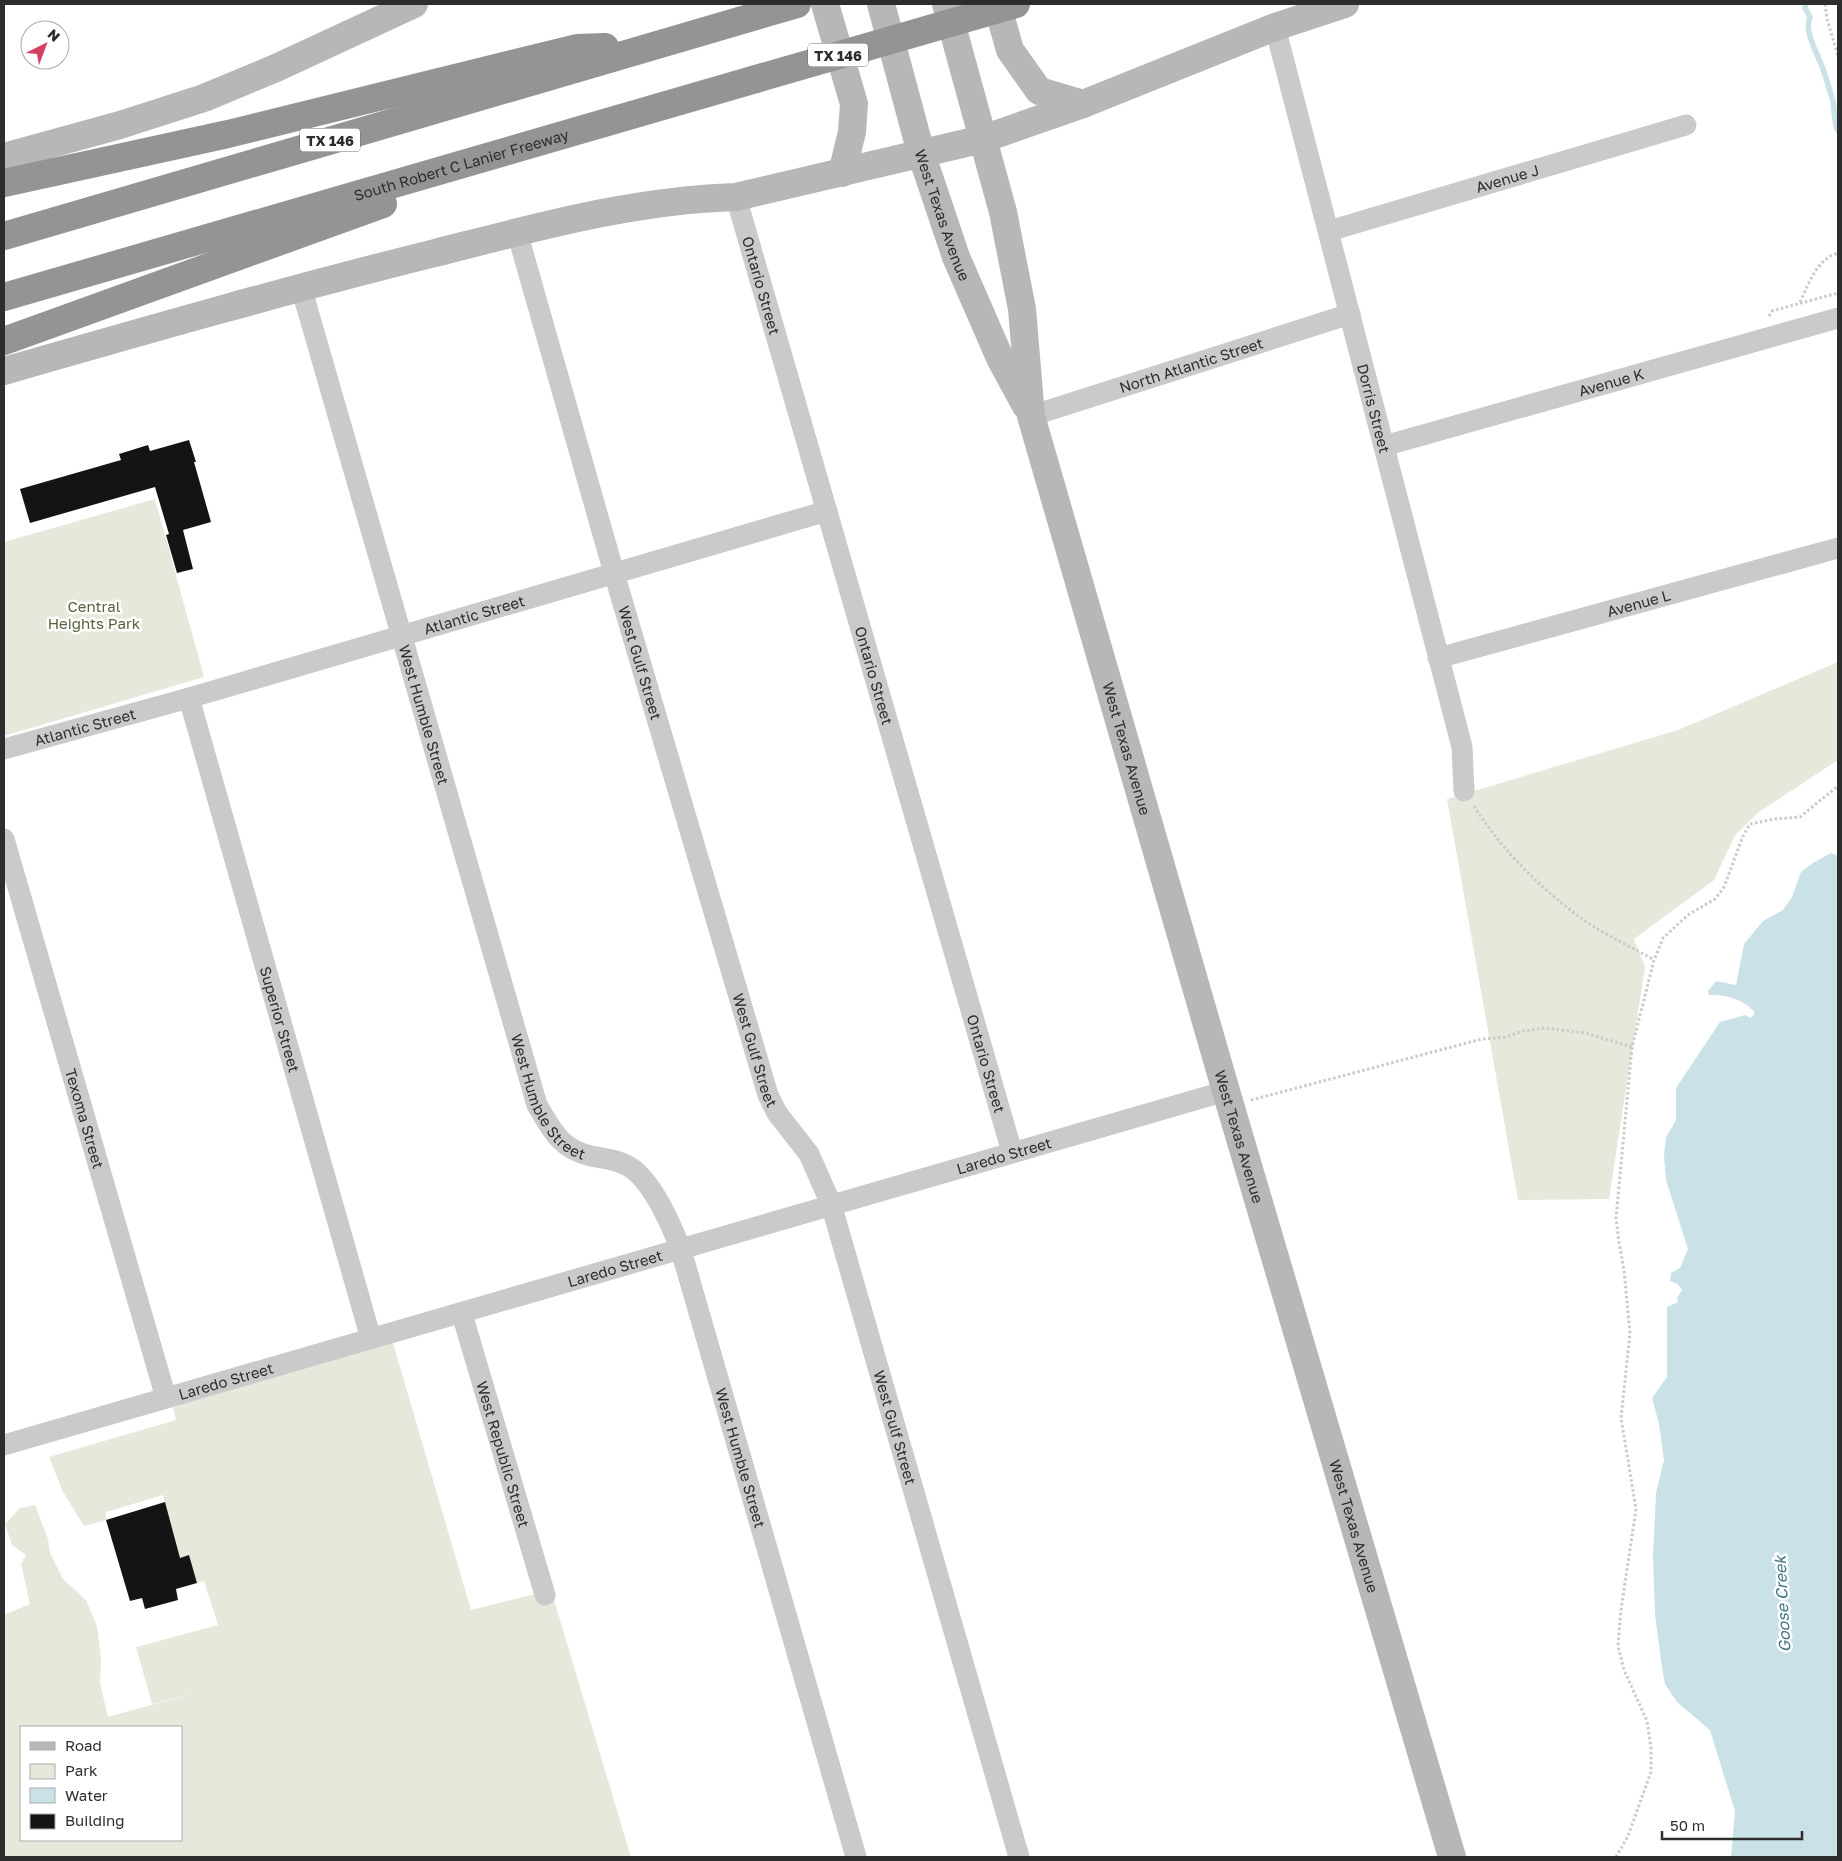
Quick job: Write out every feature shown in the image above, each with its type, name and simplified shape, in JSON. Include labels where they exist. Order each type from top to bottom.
[{"type":"highway","name":"TX 146","points":[[4,236],[797,4]]},
{"type":"highway","name":"South Robert C Lanier Freeway","points":[[4,298],[635,113],[1016,4]]},
{"type":"highway","points":[[4,183],[228,134],[577,48],[656,45]]},
{"type":"highway","points":[[4,341],[635,113]]},
{"type":"street","points":[[4,157],[120,125],[204,98],[276,68],[414,4]]},
{"type":"street","points":[[824,4],[854,104],[852,132],[842,172]]},
{"type":"street","name":"West Texas Avenue","points":[[880,4],[921,153],[956,257],[1000,358],[1032,416]]},
{"type":"street","name":"West Texas Avenue","points":[[946,4],[1003,212],[1022,310],[1032,416],[1228,1098],[1452,1857]]},
{"type":"street","points":[[997,4],[1010,50],[1039,91],[1084,104]]},
{"type":"street","points":[[4,371],[301,287],[517,232],[622,208],[697,198],[736,198],[983,139],[1084,104],[1275,27],[1345,4]]},
{"type":"street","name":"Dorris Street","points":[[1275,27],[1462,747],[1464,791]]},
{"type":"street","name":"Avenue J","points":[[1329,232],[1686,125]]},
{"type":"street","name":"Ontario Street","points":[[736,198],[1012,1152]]},
{"type":"street","name":"West Gulf Street","points":[[517,232],[614,573],[768,1094],[778,1113],[809,1154],[831,1204],[1019,1857]]},
{"type":"street","name":"West Humble Street","points":[[301,287],[537,1105],[561,1143],[585,1155],[625,1164],[642,1178],[671,1223],[681,1249],[856,1857]]},
{"type":"street","name":"North Atlantic Street","points":[[1032,416],[1350,314]]},
{"type":"street","name":"Avenue K","points":[[1384,446],[1838,318]]},
{"type":"street","name":"Atlantic Street","points":[[4,750],[189,698],[402,634],[827,511]]},
{"type":"street","name":"Avenue L","points":[[1438,658],[1838,548]]},
{"type":"street","name":"Superior Street","points":[[189,698],[371,1339]]},
{"type":"street","name":"Texoma Street","points":[[4,839],[166,1398]]},
{"type":"street","name":"Laredo Street","points":[[4,1445],[462,1314],[1012,1152],[1228,1098]]},
{"type":"street","name":"West Republic Street","points":[[462,1314],[544,1595]]},
{"type":"path","points":[[1825,4],[1827,19],[1838,56]]},
{"type":"path","points":[[1800,302],[1822,262],[1838,253]]},
{"type":"path","points":[[1616,1857],[1628,1836],[1651,1772],[1651,1748],[1647,1722],[1624,1670],[1618,1646],[1621,1610],[1636,1509],[1621,1418],[1630,1333],[1624,1270],[1618,1242],[1616,1218],[1632,1047],[1654,960],[1663,938],[1688,915],[1715,899],[1724,887],[1743,836],[1750,824],[1800,817],[1838,786]]},
{"type":"path","points":[[1464,791],[1481,817],[1510,853],[1542,886],[1581,918],[1654,960]]},
{"type":"path","points":[[1228,1098],[1482,1039],[1506,1037],[1523,1031],[1545,1028],[1585,1033],[1632,1047]]},
{"type":"green space","name":"Central Heights Park","points":[[155,499],[204,677],[4,736],[4,542]]},
{"type":"green space","points":[[1838,662],[1838,760],[1759,812],[1735,835],[1714,880],[1634,939],[1645,967],[1609,1199],[1518,1200],[1447,799],[1678,730]]},
{"type":"green space","points":[[393,1343],[471,1610],[551,1590],[631,1857],[4,1857],[4,1615],[30,1604],[21,1564],[26,1555],[12,1545],[5,1524],[20,1508],[35,1505],[48,1539],[50,1553],[63,1579],[86,1600],[97,1626],[101,1658],[100,1683],[108,1717],[198,1692],[152,1704],[136,1647],[218,1625],[204,1581],[197,1583],[189,1556],[180,1558],[163,1495],[106,1512],[106,1520],[84,1526],[63,1492],[49,1457],[176,1420],[173,1407]]},
{"type":"water","name":"Goose Creek","points":[[1831,853],[1838,856],[1838,1857],[1731,1857],[1735,1811],[1710,1730],[1677,1702],[1665,1684],[1655,1615],[1653,1557],[1656,1493],[1664,1460],[1659,1424],[1652,1398],[1667,1377],[1667,1307],[1678,1302],[1677,1298],[1682,1290],[1678,1284],[1670,1281],[1671,1273],[1680,1268],[1688,1249],[1666,1180],[1664,1156],[1666,1137],[1676,1120],[1676,1088],[1720,1022],[1745,1015],[1750,1018],[1754,1015],[1754,1011],[1745,1003],[1727,996],[1709,995],[1708,991],[1716,981],[1736,985],[1744,944],[1763,921],[1783,910],[1792,897],[1801,872]]},
{"type":"building","points":[[189,440],[211,522],[183,530],[193,569],[177,573],[166,535],[169,534],[155,487],[30,523],[20,489],[121,460],[119,454],[148,445],[150,451]]},
{"type":"building","points":[[165,1502],[180,1558],[189,1555],[197,1583],[176,1589],[178,1600],[145,1609],[142,1598],[130,1601],[106,1520]]},
{"type":"waterway","points":[[1806,4],[1805,8],[1810,17],[1808,28],[1833,101],[1838,131]]}]
